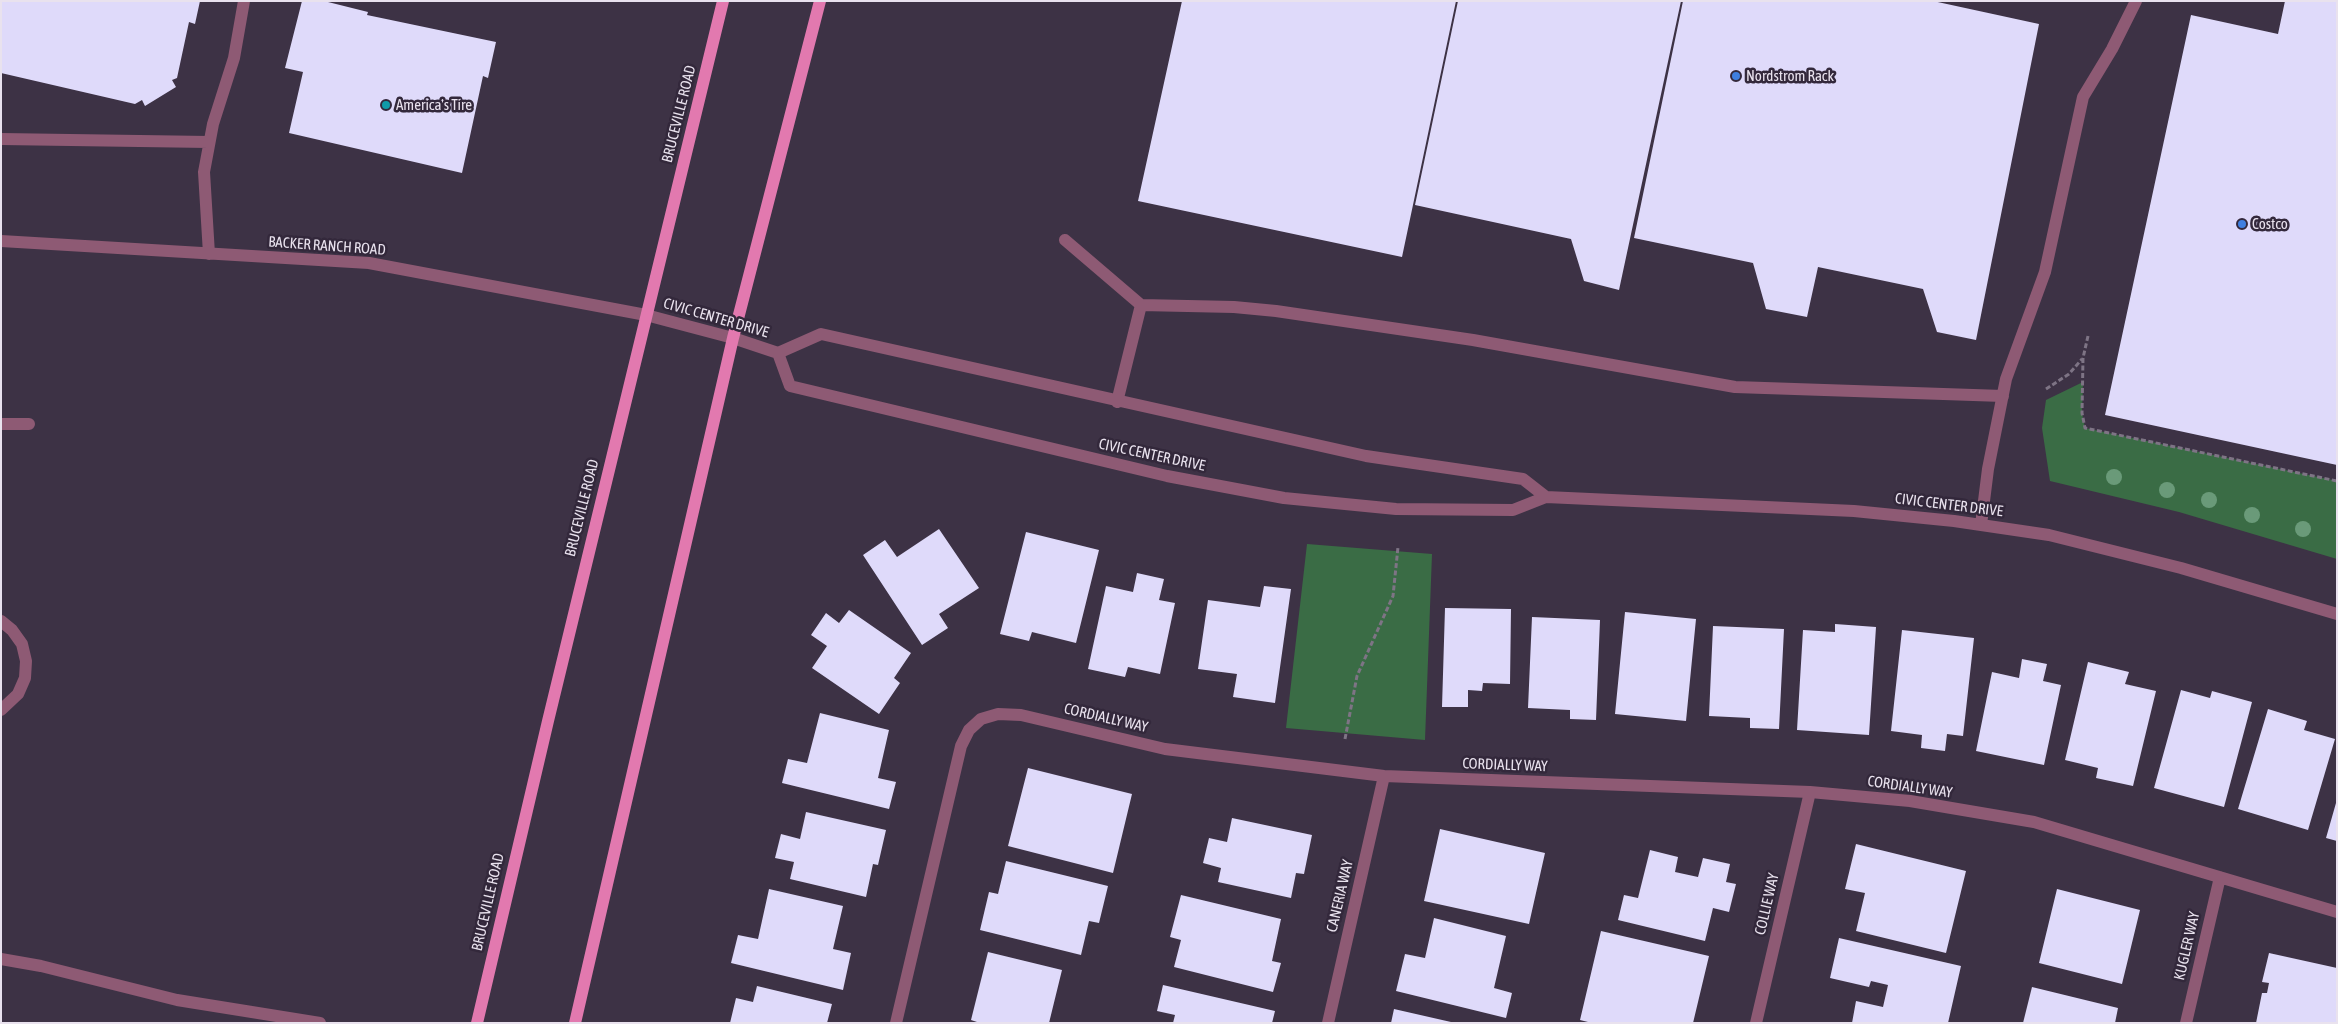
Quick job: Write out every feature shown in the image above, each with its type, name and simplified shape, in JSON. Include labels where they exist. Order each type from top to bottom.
[{"type":"main road","name":"BRUCEVILLE ROAD","points":[[477,1023],[723,1]]},
{"type":"main road","points":[[575,1023],[733,338],[820,1]]},
{"type":"street","points":[[209,254],[204,172],[210,142],[234,58],[244,1]]},
{"type":"street","points":[[1981,525],[1988,470],[2006,379],[2045,272],[2082,97],[2112,49],[2136,1]]},
{"type":"street","points":[[1,139],[210,142]]},
{"type":"street","points":[[1064,240],[1141,305],[1234,307],[1276,311],[1474,340],[1735,387],[2003,396]]},
{"type":"street","name":"BACKER RANCH ROAD","points":[[1,241],[369,263],[646,315]]},
{"type":"street","points":[[1117,402],[1141,305]]},
{"type":"street","name":"CIVIC CENTER DRIVE","points":[[646,315],[778,352],[821,334],[1117,402],[1366,456],[1522,479],[1546,497]]},
{"type":"street","name":"CIVIC CENTER DRIVE","points":[[778,352],[790,386],[1206,483],[1284,498],[1396,509],[1513,510],[1546,497],[1854,511],[1981,525],[2049,535],[2181,568],[2337,614]]},
{"type":"street","points":[[1,424],[29,424]]},
{"type":"street","points":[[1,621],[12,630],[22,644],[26,661],[25,678],[18,694],[1,710]]},
{"type":"street","name":"CORDIALLY WAY","points":[[896,1023],[961,746],[969,730],[981,718],[998,714],[1021,715],[1165,749],[1384,776],[1810,792],[1910,801],[2034,822],[2337,912]]},
{"type":"street","name":"CANERIA WAY","points":[[1328,1023],[1384,776]]},
{"type":"street","name":"COLLIE WAY","points":[[1756,1023],[1810,792]]},
{"type":"street","name":"KUGLER WAY","points":[[2186,1023],[2220,876]]},
{"type":"street","points":[[1,959],[41,966],[178,1000],[320,1023]]},
{"type":"path","points":[[2088,336],[2083,358],[2082,413],[2085,428],[2337,481]]},
{"type":"path","points":[[2046,389],[2069,374],[2083,358]]},
{"type":"path","points":[[1345,740],[1357,676],[1393,596],[1398,547]]},
{"type":"green space","points":[[2083,382],[2082,413],[2085,428],[2337,481],[2337,559],[2179,512],[2050,481],[2042,428],[2046,400]]},
{"type":"green space","points":[[1307,544],[1432,554],[1425,740],[1286,728]]},
{"type":"building","points":[[1,1],[200,1],[195,24],[189,22],[177,78],[172,80],[176,87],[145,106],[142,100],[135,104],[1,73]]},
{"type":"building","name":"America's Tire","points":[[302,1],[324,1],[368,12],[367,15],[496,42],[488,78],[483,76],[462,173],[289,133],[303,72],[285,68]]},
{"type":"building","points":[[1182,1],[1456,1],[1402,257],[1138,201]]},
{"type":"building","points":[[1458,1],[1681,1],[1619,290],[1584,281],[1571,239],[1415,205]]},
{"type":"building","points":[[1683,1],[1933,1],[2039,24],[1976,340],[1937,332],[1923,289],[1818,267],[1807,317],[1766,309],[1753,263],[1634,238]]},
{"type":"building","name":"Costco","points":[[2285,1],[2337,1],[2337,465],[2105,415],[2191,15],[2278,34]]},
{"type":"building","points":[[939,529],[979,588],[939,614],[948,628],[922,645],[863,555],[885,540],[897,557]]},
{"type":"building","points":[[1026,532],[1099,550],[1076,643],[1032,632],[1029,641],[1000,634]]},
{"type":"building","points":[[1137,573],[1164,579],[1159,600],[1175,603],[1160,674],[1128,667],[1125,677],[1088,669],[1106,586],[1133,592]]},
{"type":"building","points":[[1264,586],[1291,589],[1275,703],[1233,697],[1237,674],[1198,669],[1208,600],[1260,607]]},
{"type":"building","points":[[1445,608],[1511,609],[1510,684],[1483,683],[1482,691],[1468,690],[1468,707],[1442,707]]},
{"type":"building","points":[[849,610],[911,653],[894,678],[900,683],[879,714],[812,668],[827,646],[811,635],[826,613],[839,623]]},
{"type":"building","points":[[1625,612],[1696,619],[1686,721],[1615,714]]},
{"type":"building","points":[[1532,617],[1600,620],[1596,720],[1570,719],[1570,710],[1528,708]]},
{"type":"building","points":[[1835,624],[1876,627],[1869,735],[1797,730],[1803,630],[1835,632]]},
{"type":"building","points":[[1713,626],[1784,629],[1779,729],[1750,728],[1750,718],[1709,716]]},
{"type":"building","points":[[1902,630],[1974,638],[1963,736],[1947,734],[1945,751],[1921,748],[1922,735],[1891,731]]},
{"type":"building","points":[[2022,659],[2047,664],[2043,681],[2061,685],[2044,765],[1976,751],[1992,672],[2019,678]]},
{"type":"building","points":[[2088,662],[2129,672],[2125,684],[2156,691],[2133,786],[2096,778],[2098,768],[2065,760]]},
{"type":"building","points":[[2181,690],[2210,698],[2212,691],[2252,702],[2224,807],[2154,788]]},
{"type":"building","points":[[2268,709],[2307,721],[2304,730],[2335,739],[2308,830],[2238,809]]},
{"type":"building","points":[[820,713],[889,730],[878,778],[896,782],[889,809],[782,783],[788,759],[807,763]]},
{"type":"building","points":[[1028,768],[1132,794],[1113,873],[1008,846]]},
{"type":"building","points":[[2337,803],[2337,841],[2326,838]]},
{"type":"building","points":[[806,812],[886,830],[878,865],[873,864],[866,897],[790,879],[794,862],[775,858],[781,834],[800,839]]},
{"type":"building","points":[[1232,818],[1312,835],[1304,874],[1296,873],[1291,898],[1218,882],[1221,868],[1203,863],[1209,838],[1227,842]]},
{"type":"building","points":[[1440,829],[1545,853],[1529,924],[1424,901]]},
{"type":"building","points":[[1856,844],[1966,871],[1946,953],[1856,931],[1865,893],[1845,889]]},
{"type":"building","points":[[1650,850],[1678,857],[1675,872],[1698,877],[1703,858],[1730,864],[1726,882],[1736,884],[1729,912],[1713,908],[1705,941],[1618,920],[1624,895],[1638,898]]},
{"type":"building","points":[[1006,861],[1108,886],[1099,923],[1089,921],[1081,955],[980,930],[989,892],[998,894]]},
{"type":"building","points":[[769,889],[843,906],[833,949],[851,953],[843,990],[731,963],[738,935],[758,939]]},
{"type":"building","points":[[2057,889],[2140,910],[2122,984],[2039,963]]},
{"type":"building","points":[[1181,895],[1281,919],[1272,961],[1281,963],[1273,992],[1174,967],[1181,940],[1170,937]]},
{"type":"building","points":[[1434,918],[1506,936],[1494,988],[1512,993],[1506,1018],[1396,991],[1405,954],[1425,958]]},
{"type":"building","points":[[1601,931],[1709,956],[1693,1023],[1592,1023],[1580,1020]]},
{"type":"building","points":[[1839,938],[1961,966],[1948,1023],[1852,1023],[1856,1001],[1883,1007],[1888,985],[1871,981],[1869,987],[1830,978]]},
{"type":"building","points":[[988,952],[1062,970],[1049,1023],[980,1023],[971,1020]]},
{"type":"building","points":[[2269,953],[2337,968],[2337,1023],[2256,1023],[2262,993],[2267,993],[2269,983],[2262,982]]},
{"type":"building","points":[[1163,985],[1275,1011],[1272,1023],[1173,1023],[1175,1015],[1157,1011]]},
{"type":"building","points":[[757,986],[832,1004],[827,1023],[730,1023],[736,998],[753,1002]]},
{"type":"building","points":[[2032,987],[2118,1008],[2115,1023],[2023,1023]]},
{"type":"building","points":[[1394,1009],[1451,1022],[1451,1023],[1391,1023]]},
{"type":"place","name":"Nordstrom Rack","points":[[1736,76]]},
{"type":"place","name":"America's Tire","points":[[386,105]]},
{"type":"place","name":"Costco","points":[[2242,224]]}]
